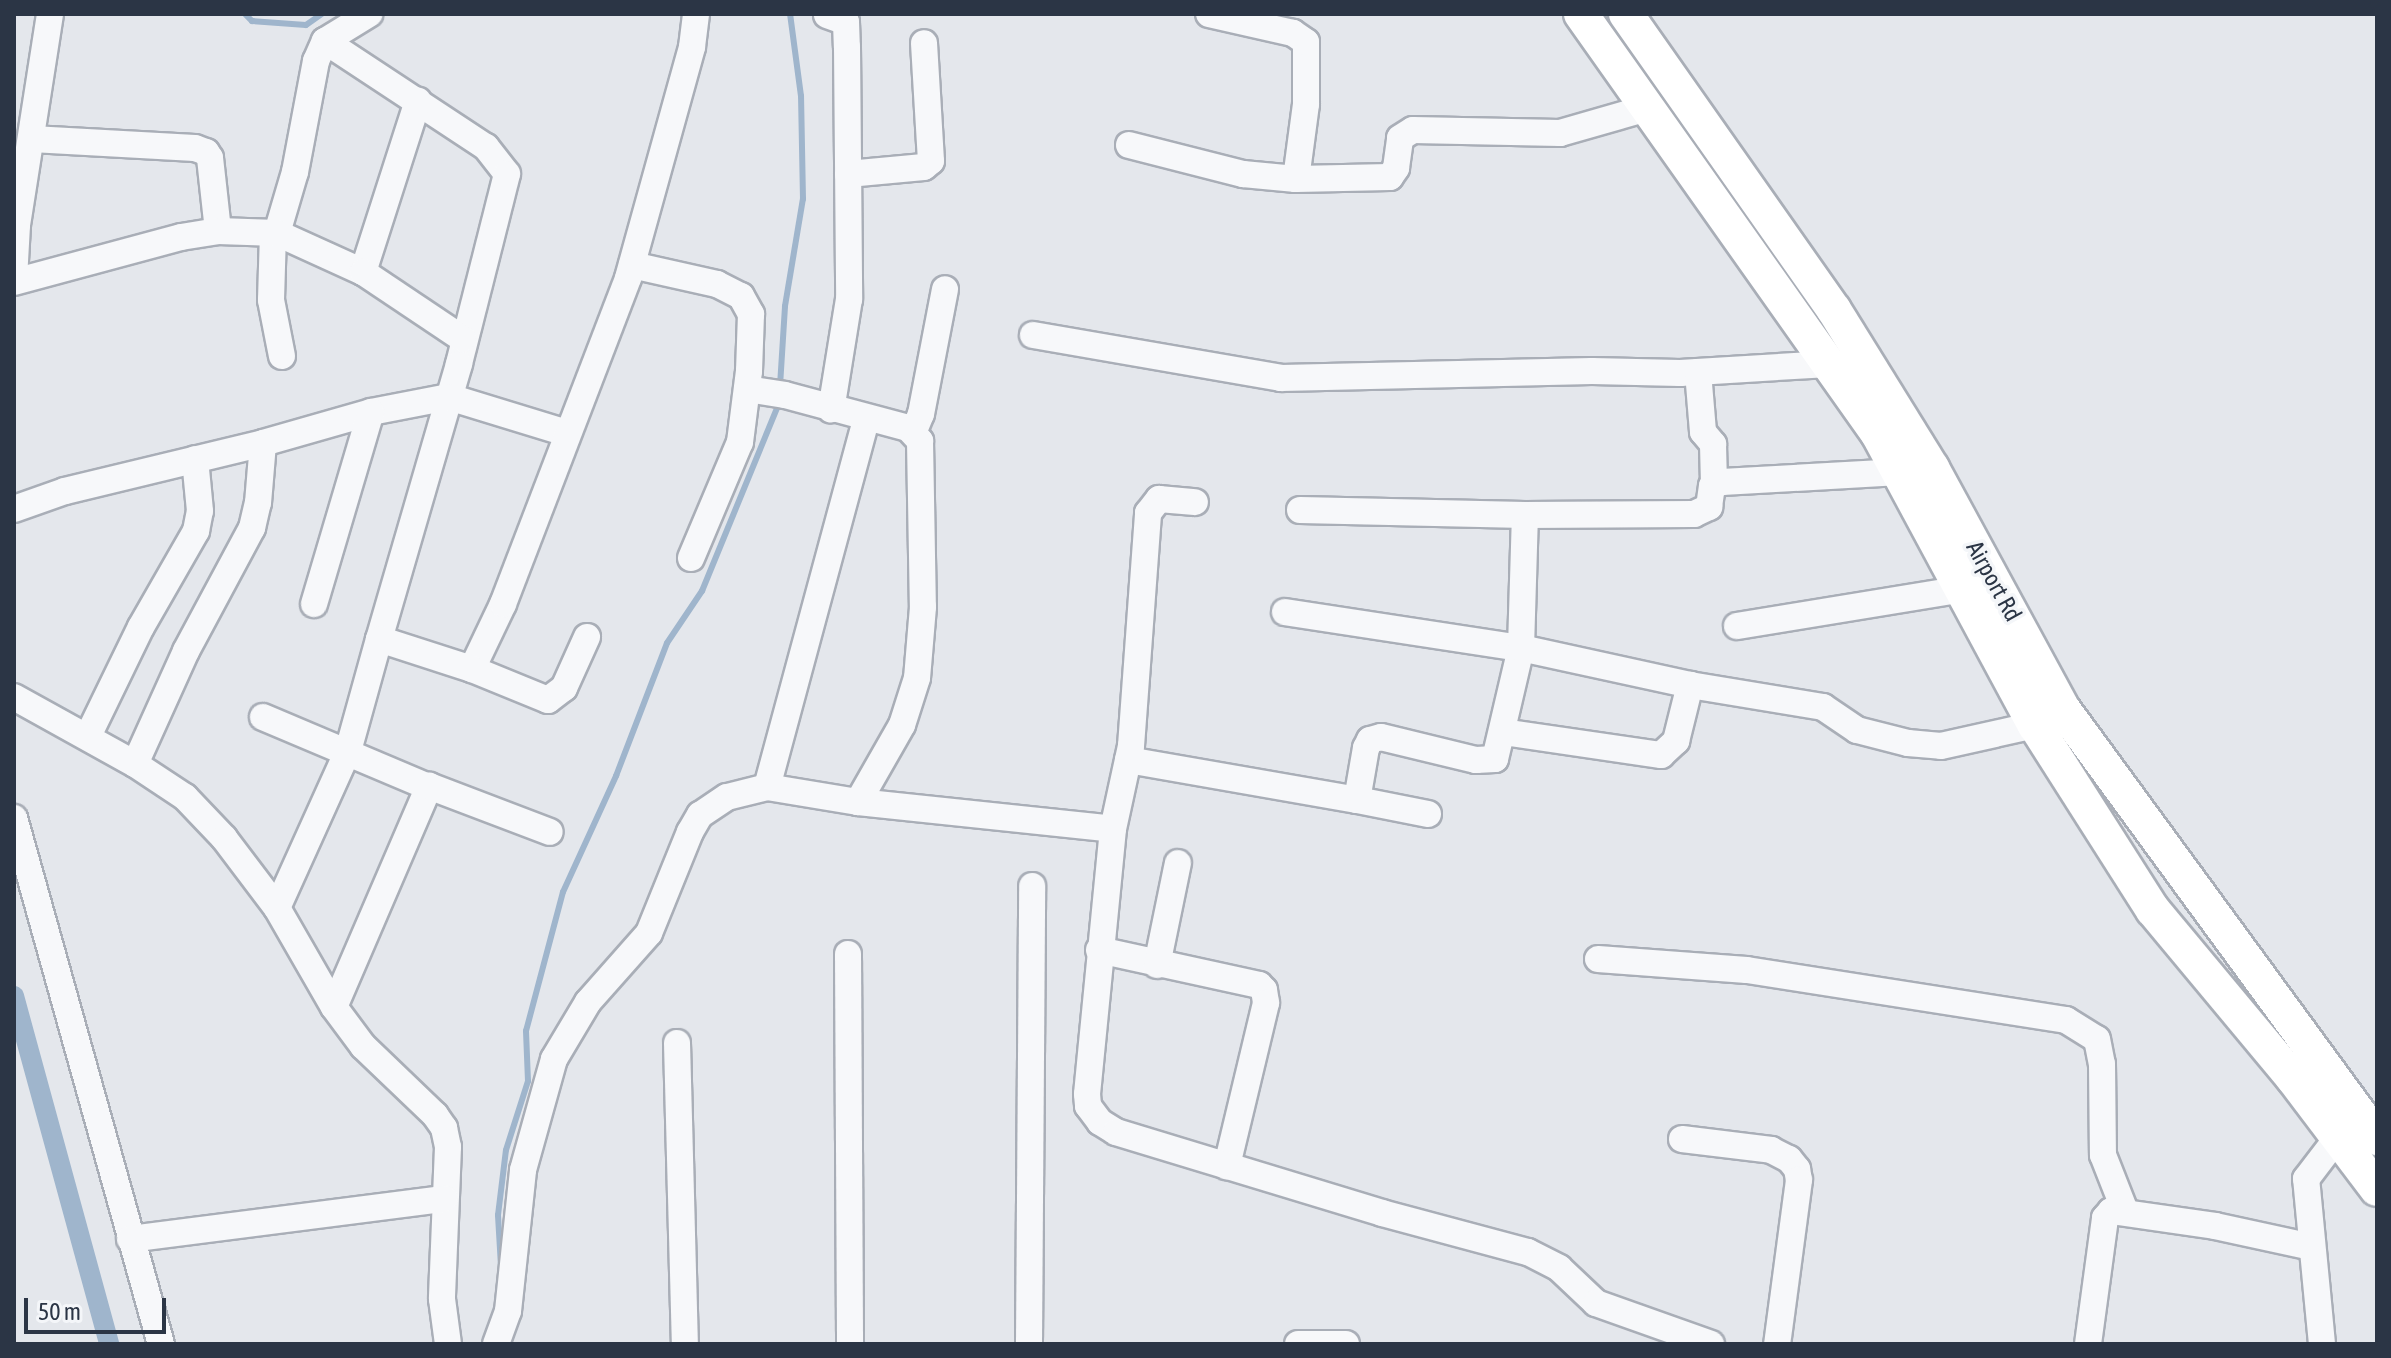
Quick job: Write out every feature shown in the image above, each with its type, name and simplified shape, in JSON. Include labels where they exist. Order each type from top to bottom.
[{"type":"main road","points":[[1581,14],[1829,364],[1900,472],[2035,725],[2153,910],[2377,1189]]},
{"type":"main road","name":"Airport Rd","points":[[1626,14],[1834,310],[1932,468],[2063,709],[2377,1138]]},
{"type":"street","points":[[50,14],[17,225],[14,280],[181,237],[218,231],[275,233],[363,272],[463,339]]},
{"type":"street","points":[[282,356],[271,300],[275,233],[295,172],[316,61],[325,41],[369,14]]},
{"type":"street","points":[[472,669],[503,604],[632,265],[692,47],[696,14]]},
{"type":"street","points":[[1209,14],[1293,33],[1306,42],[1307,91],[1296,179]]},
{"type":"street","points":[[827,15],[843,19],[847,26],[849,299],[831,410]]},
{"type":"street","points":[[277,908],[348,751],[505,194],[507,174],[486,147],[325,41]]},
{"type":"street","points":[[848,174],[924,167],[931,161],[924,43]]},
{"type":"street","points":[[363,272],[418,101]]},
{"type":"street","points":[[1129,145],[1243,174],[1296,179],[1390,177],[1396,168],[1400,138],[1413,130],[1560,133],[1647,108]]},
{"type":"street","points":[[32,139],[202,150],[210,158],[218,231]]},
{"type":"street","points":[[632,265],[717,284],[741,296],[753,324],[751,390],[734,461],[691,558]]},
{"type":"street","points":[[914,431],[921,414],[945,289]]},
{"type":"street","points":[[1033,335],[1281,378],[1698,372],[1829,364]]},
{"type":"street","points":[[1300,510],[1525,515],[1694,514],[1709,507],[1714,485],[1713,444],[1703,432],[1698,372]]},
{"type":"street","points":[[751,390],[785,395],[914,431],[920,441],[923,607],[917,678],[902,725],[858,802]]},
{"type":"street","points":[[14,509],[65,491],[263,443],[371,412],[449,397],[567,433]]},
{"type":"street","points":[[314,604],[371,412]]},
{"type":"street","points":[[767,787],[866,419]]},
{"type":"street","points":[[135,764],[186,651],[252,528],[258,503],[263,443]]},
{"type":"street","points":[[88,736],[141,627],[196,531],[200,511],[195,459]]},
{"type":"street","points":[[1714,485],[1900,472]]},
{"type":"street","points":[[1195,502],[1159,499],[1148,513],[1128,760],[1113,829],[1099,950],[1088,1106],[1100,1122],[1116,1132],[1528,1252],[1559,1268],[1596,1303],[1711,1344]]},
{"type":"street","points":[[1357,800],[1366,748],[1375,737],[1488,761],[1497,755],[1521,648],[1525,515]]},
{"type":"street","points":[[1737,626],[1962,589]]},
{"type":"street","points":[[1285,612],[1521,648],[1690,685],[1823,707],[1857,730],[1908,743],[1941,746],[2035,725]]},
{"type":"street","points":[[379,639],[472,669],[548,700],[564,688],[587,637]]},
{"type":"street","points":[[1503,732],[1661,755],[1676,741],[1690,685]]},
{"type":"street","points":[[14,697],[88,736],[185,797],[224,838],[277,908],[334,1007],[363,1046],[444,1128],[448,1147],[442,1299],[448,1344]]},
{"type":"street","points":[[263,717],[429,787],[550,832]]},
{"type":"street","points":[[1128,760],[1428,814]]},
{"type":"street","points":[[334,1007],[429,787]]},
{"type":"street","points":[[496,1344],[508,1311],[523,1170],[554,1059],[588,1002],[649,933],[690,832],[700,815],[727,797],[767,787],[858,802],[1113,829]]},
{"type":"street","points":[[14,818],[161,1344]]},
{"type":"street","points":[[1157,965],[1178,863]]},
{"type":"street","points":[[1029,1344],[1032,886]]},
{"type":"street","points":[[1099,950],[1259,985],[1266,994],[1227,1166]]},
{"type":"street","points":[[848,954],[850,1344]]},
{"type":"street","points":[[1598,959],[1747,970],[2066,1020],[2097,1039],[2102,1064],[2103,1155],[2125,1211]]},
{"type":"street","points":[[677,1043],[685,1344]]},
{"type":"street","points":[[2322,1344],[2306,1179],[2338,1137]]},
{"type":"street","points":[[1682,1139],[1771,1150],[1789,1159],[1797,1169],[1799,1180],[1777,1344]]},
{"type":"street","points":[[130,1239],[444,1199]]},
{"type":"street","points":[[2088,1344],[2105,1218],[2111,1211],[2125,1211],[2312,1247]]},
{"type":"street","points":[[1298,1344],[1346,1344]]},
{"type":"waterway","points":[[245,14],[252,21],[306,25],[322,14]]},
{"type":"waterway","points":[[780,386],[785,306],[803,199],[801,96],[790,14]]},
{"type":"waterway","points":[[501,1266],[498,1215],[506,1150],[528,1081],[526,1031],[563,892],[616,776],[667,643],[702,591],[780,401]]},
{"type":"waterway","points":[[14,996],[109,1344]]}]
